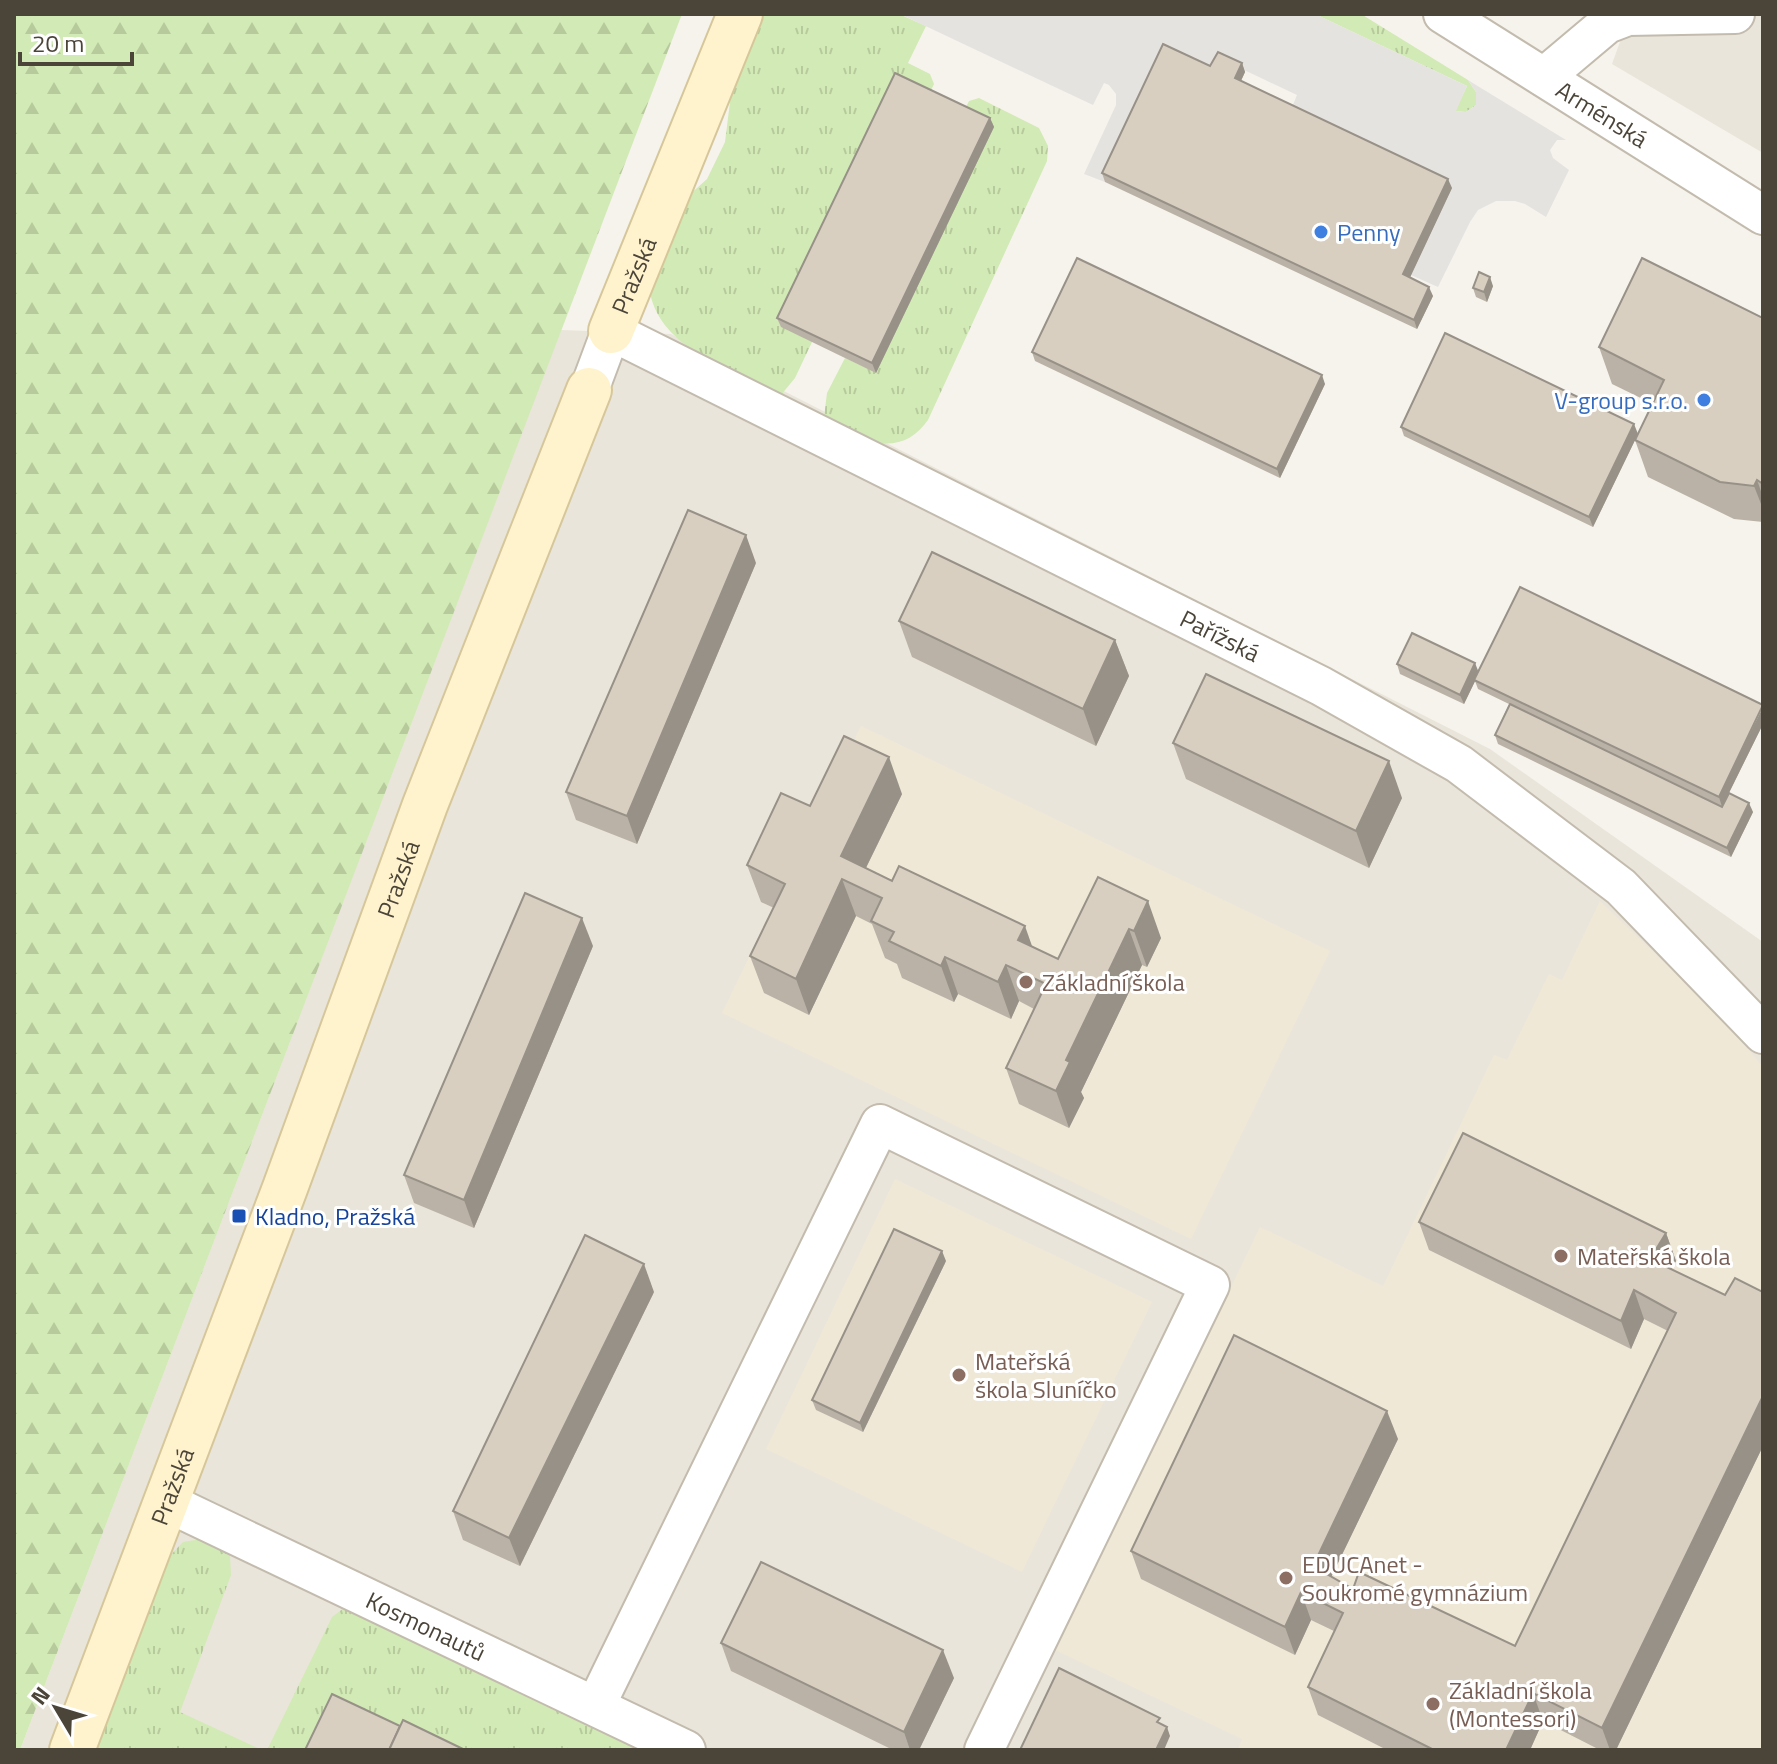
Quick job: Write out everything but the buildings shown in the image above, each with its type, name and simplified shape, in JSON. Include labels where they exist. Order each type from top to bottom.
[{"type":"street","name":"Pražská","points":[[72,1750],[285,1188],[425,805],[611,331],[740,14]]},
{"type":"street","name":"Arménská","points":[[1443,14],[1763,215]]},
{"type":"street","points":[[1544,77],[1607,24],[1628,16],[1735,14]]},
{"type":"street","points":[[1744,14],[1763,17]]},
{"type":"street","name":"Pařížská","points":[[611,331],[1321,686],[1459,764],[1621,887],[1763,1034]]},
{"type":"street","points":[[596,1705],[880,1124],[1210,1285],[984,1750]]},
{"type":"street","name":"Kosmonautů","points":[[166,1502],[686,1750]]},
{"type":"shaded area","points":[[900,14],[1315,14],[1467,86],[1456,111],[1466,112],[1476,105],[1476,92],[1468,80],[1566,140],[1557,140],[1550,150],[1553,158],[1569,170],[1546,217],[1515,201],[1496,201],[1478,210],[1438,287],[1411,275],[1452,188],[1290,112],[1297,95],[1223,60],[1105,182],[1084,174],[1116,105],[1116,94],[1109,85],[1104,83],[1093,105]]},
{"type":"shaded area","points":[[1630,14],[1763,14],[1763,153],[1612,64]]},
{"type":"shaded area","points":[[561,330],[671,334],[1490,749],[1763,942],[1763,1750],[20,1750]]},
{"type":"shaded area","name":"Základní škola","points":[[861,726],[1330,951],[1191,1239],[722,1013],[773,908],[761,902],[795,830],[808,836]]},
{"type":"shaded area","points":[[1600,901],[1718,1014],[1763,1067],[1763,1750],[1238,1750],[1242,1739],[1055,1650],[1260,1227],[1383,1286],[1494,1055],[1507,1060],[1549,974],[1562,980]]},
{"type":"shaded area","name":"Mateřská škola Sluníčko","points":[[895,1179],[1152,1302],[1022,1572],[766,1449]]},
{"type":"green space","points":[[14,14],[682,14],[20,1750],[14,1750]]},
{"type":"green space","points":[[754,14],[899,14],[926,26],[908,63],[930,74],[934,84],[795,378],[781,395],[719,366],[680,340],[665,325],[654,307],[649,285],[677,206],[707,179],[725,142],[735,62]]},
{"type":"green space","points":[[1315,14],[1361,14],[1468,80],[1476,92],[1476,105],[1466,112],[1455,111],[1467,86]]},
{"type":"green space","points":[[979,98],[1039,128],[1048,146],[1047,161],[928,420],[918,432],[906,439],[877,443],[824,417],[827,393],[845,358],[876,372],[993,128],[963,113],[969,101]]},
{"type":"green space","points":[[214,1537],[230,1555],[231,1575],[180,1712],[262,1750],[93,1750],[162,1564],[183,1542]]},
{"type":"green space","points":[[348,1605],[669,1750],[267,1750],[332,1617]]},
{"type":"place","name":"Penny","points":[[1321,232]]},
{"type":"place","name":"V-group s.r.o.","points":[[1704,400]]},
{"type":"place","name":"Základní škola","points":[[1026,982]]},
{"type":"place","name":"Kladno, Pražská","points":[[239,1216]]},
{"type":"place","name":"Mateřská škola","points":[[1561,1256]]},
{"type":"place","name":"Mateřská škola Sluníčko","points":[[959,1375]]},
{"type":"place","name":"EDUCAnet - Soukromé gymnázium","points":[[1286,1578]]},
{"type":"place","name":"Základní škola (Montessori)","points":[[1433,1704]]}]
